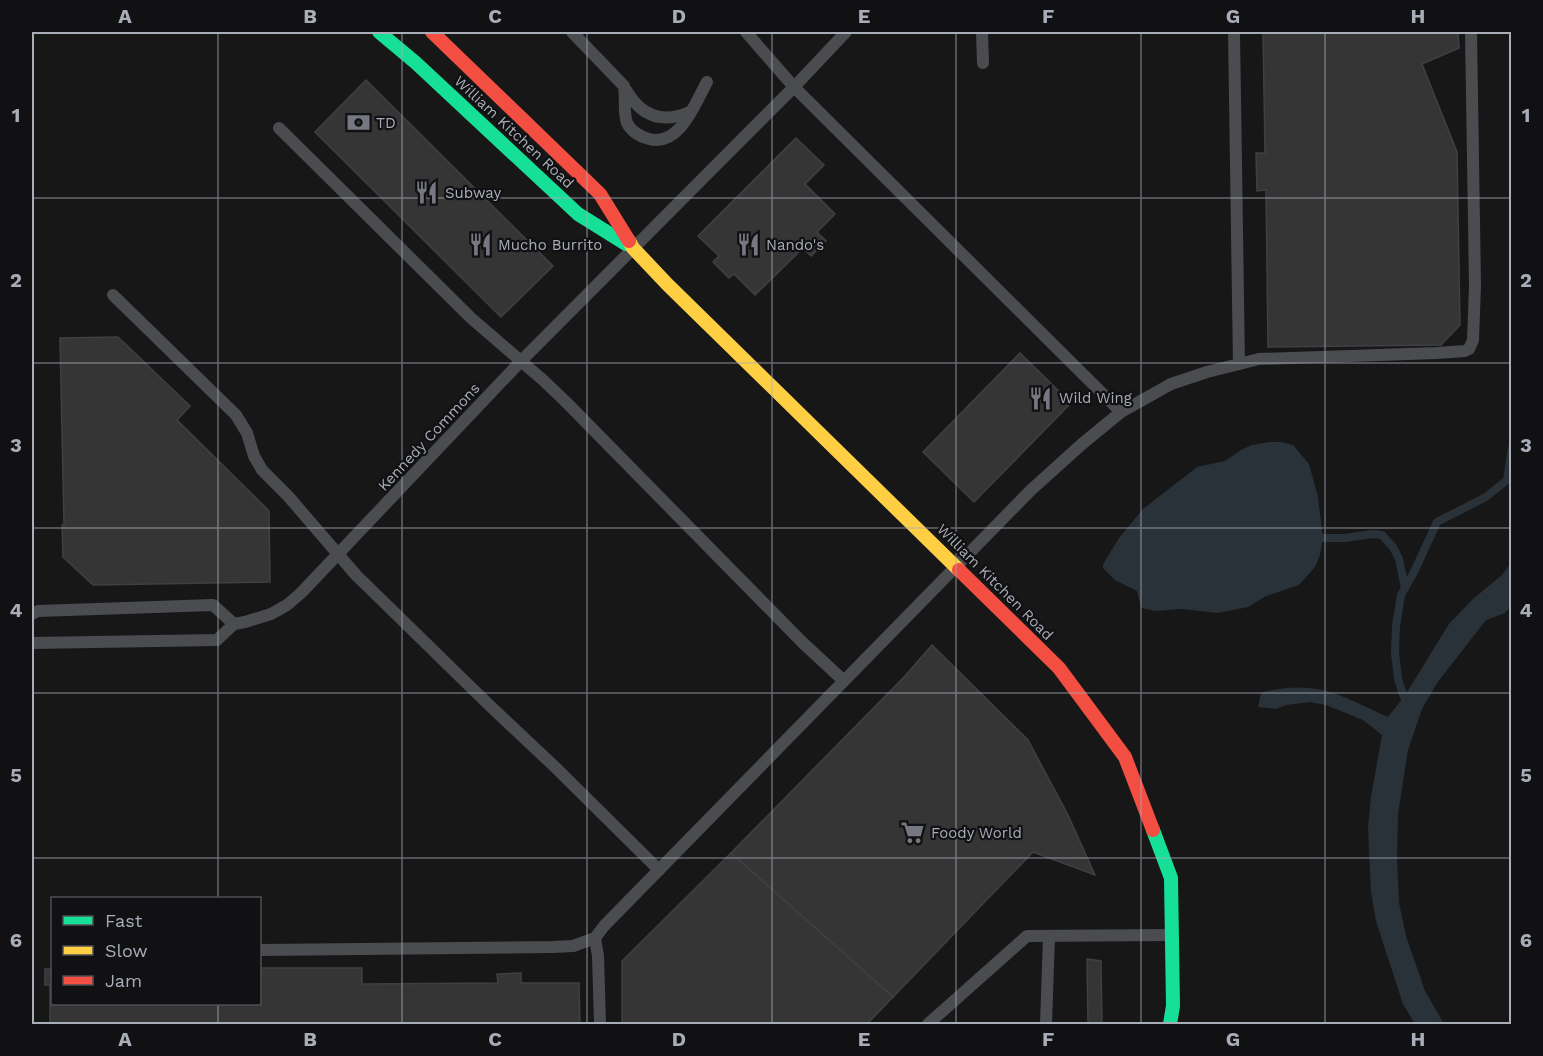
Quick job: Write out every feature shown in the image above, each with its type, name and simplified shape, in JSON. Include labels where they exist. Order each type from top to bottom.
[{"type":"street","name":"William Kitchen Road","points":[[379,32],[416,63],[578,214],[633,248]]},
{"type":"street","name":"William Kitchen Road","points":[[432,32],[600,194],[633,248],[676,293],[1059,668],[1125,757],[1171,878],[1173,1006],[1170,1024]]},
{"type":"lane","points":[[572,32],[624,86],[637,106],[650,114],[664,118],[690,112]]},
{"type":"lane","points":[[746,32],[794,87],[1121,412]]},
{"type":"lane","name":"Kennedy Commons","points":[[32,644],[217,640],[234,624],[264,617],[287,605],[339,554],[521,361],[846,32]]},
{"type":"lane","points":[[982,32],[983,63]]},
{"type":"lane","points":[[1234,32],[1239,364]]},
{"type":"lane","points":[[261,950],[553,947],[573,946],[595,938],[604,926],[1031,490],[1121,412],[1171,384],[1259,359],[1437,353],[1470,349],[1473,340],[1475,286],[1472,32]]},
{"type":"lane","points":[[624,86],[628,124],[631,129],[652,140],[667,138],[682,126],[707,82]]},
{"type":"lane","points":[[279,128],[471,318],[567,404],[844,681]]},
{"type":"lane","points":[[113,295],[236,415],[247,433],[261,470],[288,496],[364,582],[659,870]]},
{"type":"lane","points":[[32,614],[38,611],[213,605],[234,624]]},
{"type":"lane","points":[[928,1024],[1027,936],[1172,935]]},
{"type":"lane","points":[[1046,1024],[1049,936]]},
{"type":"lane","points":[[595,938],[598,956],[600,1024]]},
{"type":"shaded area","points":[[1269,442],[1293,445],[1309,464],[1318,497],[1323,538],[1315,567],[1299,585],[1266,596],[1248,607],[1218,613],[1181,609],[1156,611],[1141,607],[1137,591],[1115,580],[1103,568],[1103,564],[1119,538],[1143,509],[1197,467],[1225,461],[1252,445]]},
{"type":"shaded area","points":[[1511,563],[1511,606],[1505,613],[1486,620],[1437,683],[1422,709],[1408,750],[1398,814],[1399,903],[1406,936],[1425,991],[1444,1024],[1415,1024],[1403,1004],[1376,921],[1371,892],[1368,828],[1382,735],[1363,720],[1326,705],[1310,702],[1286,705],[1276,709],[1258,707],[1261,693],[1289,688],[1308,688],[1343,696],[1388,717],[1404,697],[1449,624],[1473,599],[1502,575]]},
{"type":"building","points":[[1263,32],[1458,32],[1459,48],[1422,64],[1457,152],[1460,325],[1441,345],[1268,347],[1266,190],[1257,191],[1256,153],[1265,153]]},
{"type":"building","points":[[366,80],[553,266],[501,317],[315,132]]},
{"type":"building","points":[[796,138],[824,165],[805,184],[835,214],[817,232],[826,241],[811,256],[803,248],[755,295],[734,274],[729,278],[713,262],[719,256],[698,236]]},
{"type":"building","points":[[118,337],[190,406],[177,420],[269,511],[270,582],[93,585],[63,557],[60,338]]},
{"type":"building","points":[[1020,353],[1071,403],[974,502],[923,452]]},
{"type":"building","name":"Foody World","points":[[932,645],[1028,740],[1068,815],[1095,875],[1033,852],[893,997],[731,853],[905,676]]},
{"type":"building","points":[[731,853],[893,997],[867,1024],[622,1024],[622,961]]},
{"type":"building","points":[[1087,959],[1101,961],[1102,1024],[1088,1024]]},
{"type":"building","points":[[261,968],[362,968],[362,984],[498,983],[497,974],[521,973],[521,983],[579,983],[580,1024],[50,1024],[50,985],[45,985],[45,969],[51,969],[51,1005],[261,1005]]},
{"type":"waterway","points":[[1404,697],[1398,679],[1395,653],[1401,595],[1437,522],[1486,497],[1507,480],[1512,448]]},
{"type":"waterway","points":[[1323,538],[1382,535],[1393,547],[1399,559],[1405,588]]},
{"type":"traffic: fast","points":[[379,32],[416,63],[578,214],[626,244]]},
{"type":"traffic: fast","points":[[1153,830],[1171,878],[1173,1006],[1170,1024]]},
{"type":"traffic: slow","points":[[629,241],[667,284],[959,570]]},
{"type":"traffic: jam","points":[[432,32],[600,194],[629,241]]},
{"type":"traffic: jam","points":[[959,570],[1059,668],[1125,757],[1153,830]]},
{"type":"place","name":"TD","points":[[358,123]]},
{"type":"place","name":"Subway","points":[[427,193]]},
{"type":"place","name":"Mucho Burrito","points":[[480,245]]},
{"type":"place","name":"Nando's","points":[[748,245]]},
{"type":"place","name":"Wild Wing","points":[[1041,398]]},
{"type":"place","name":"Foody World","points":[[913,833]]}]
